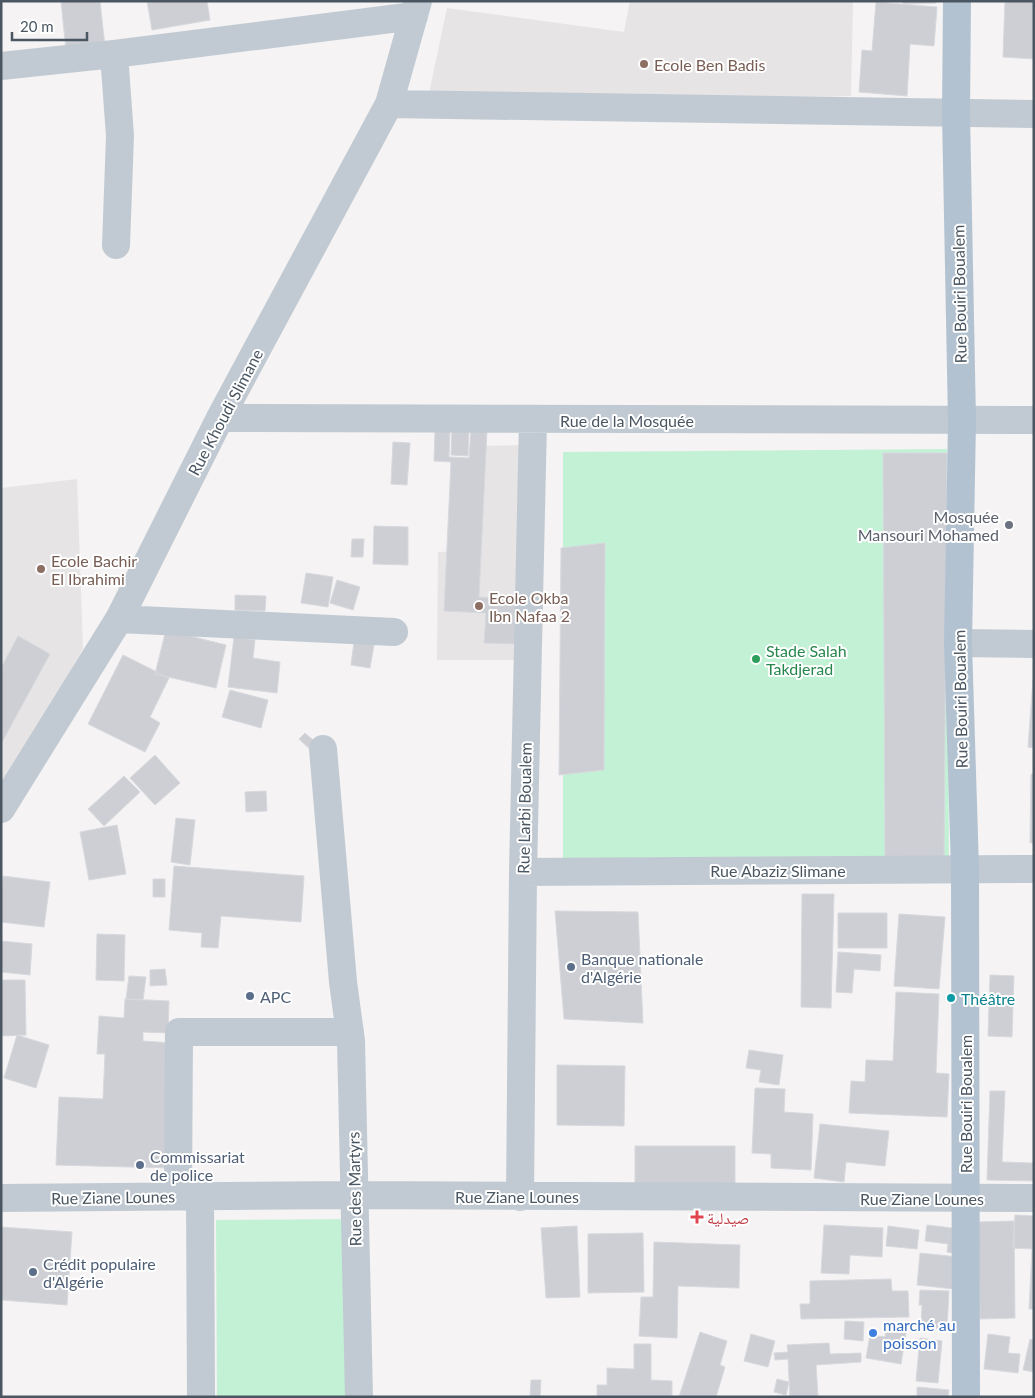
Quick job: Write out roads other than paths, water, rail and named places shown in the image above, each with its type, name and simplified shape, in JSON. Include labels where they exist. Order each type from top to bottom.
[{"type":"main road","name":"Rue Bouiri Boualem","points":[[957,1],[956,113],[962,421],[958,643],[965,868],[966,1397]]},
{"type":"street","points":[[1,66],[114,54],[416,9]]},
{"type":"street","name":"Rue Khoudi Slimane","points":[[1,809],[119,619],[220,418],[389,104],[416,9]]},
{"type":"street","points":[[114,54],[120,136],[116,245]]},
{"type":"street","points":[[389,104],[1034,114]]},
{"type":"street","name":"Rue de la Mosquée","points":[[220,418],[1034,420]]},
{"type":"street","name":"Rue Larbi Boualem","points":[[520,1197],[522,872],[533,420]]},
{"type":"street","points":[[119,619],[394,632]]},
{"type":"street","points":[[958,643],[1034,644]]},
{"type":"street","name":"Rue des Martyrs","points":[[323,749],[343,982],[350,1032],[359,1397]]},
{"type":"street","name":"Rue Abaziz Slimane","points":[[522,872],[1034,869]]},
{"type":"street","points":[[201,1397],[179,1032],[350,1032]]},
{"type":"street","name":"Rue Ziane Lounes","points":[[1,1198],[353,1195],[1034,1198]]},
{"type":"place","name":"Ecole Ben Badis","points":[[644,64]]},
{"type":"place","name":"Mosquée Mansouri Mohamed","points":[[1009,525]]},
{"type":"place","name":"Ecole Bachir El Ibrahimi","points":[[41,569]]},
{"type":"place","name":"Ecole Okba Ibn Nafaa 2","points":[[479,606]]},
{"type":"place","name":"Stade Salah Takdjerad","points":[[756,659]]},
{"type":"place","name":"Banque nationale d'Algérie","points":[[571,967]]},
{"type":"place","name":"APC","points":[[250,996]]},
{"type":"place","name":"Théâtre","points":[[951,998]]},
{"type":"place","name":"Commissariat de police","points":[[140,1165]]},
{"type":"place","name":"صيدلية","points":[[697,1217]]},
{"type":"place","name":"Crédit populaire d'Algérie","points":[[33,1272]]},
{"type":"place","name":"marché au poisson","points":[[873,1333]]}]
